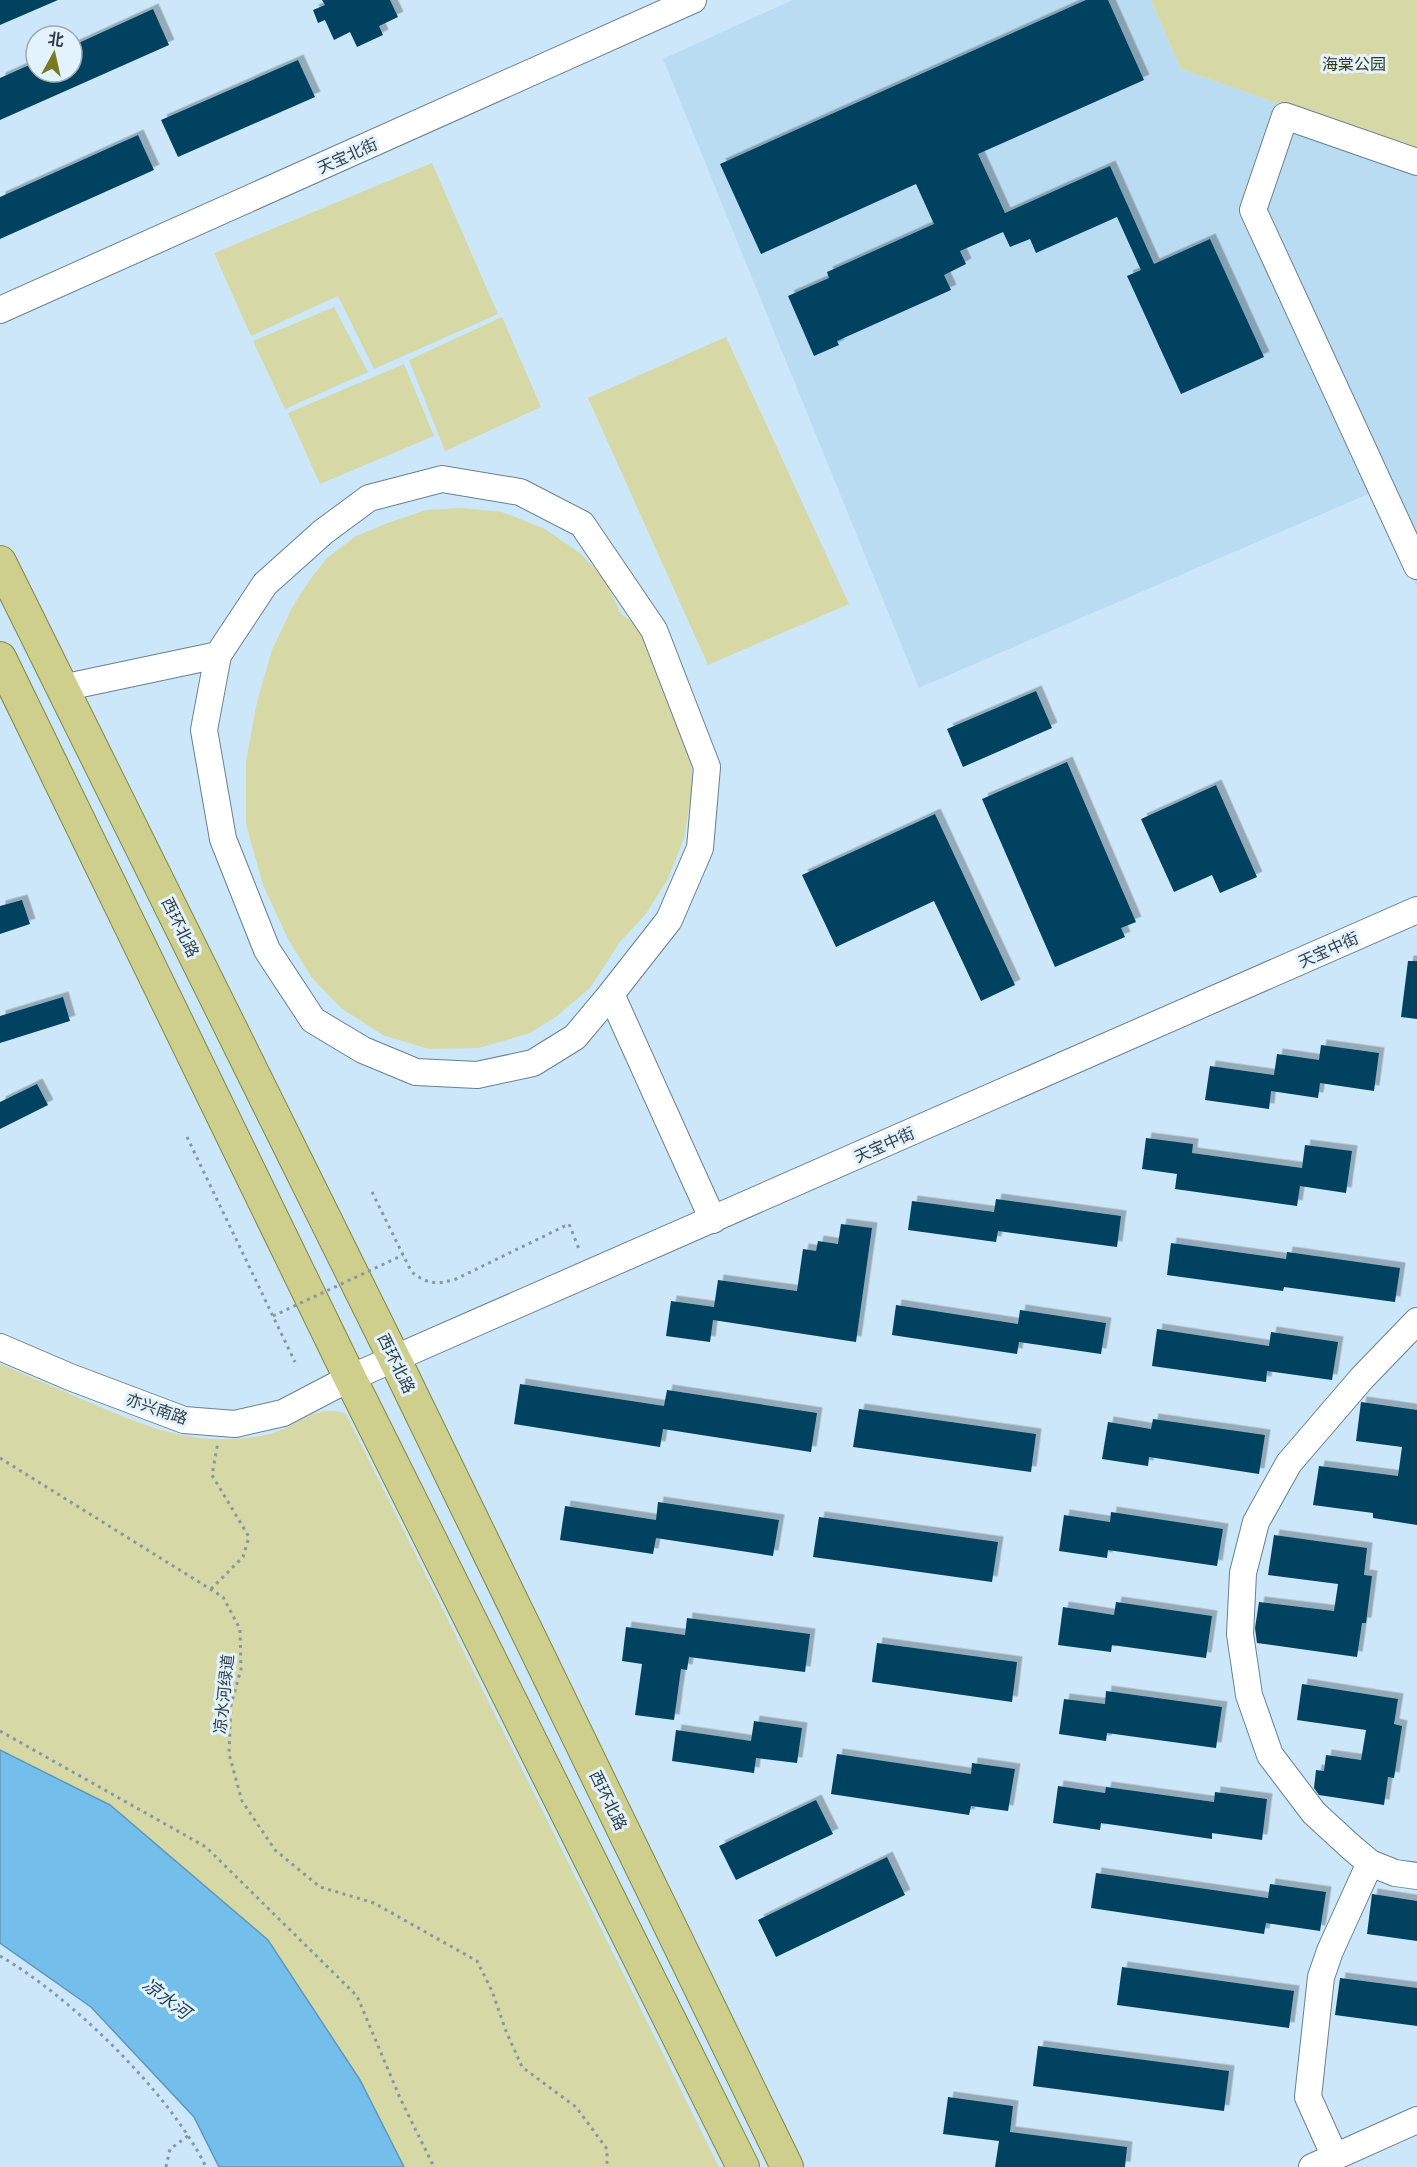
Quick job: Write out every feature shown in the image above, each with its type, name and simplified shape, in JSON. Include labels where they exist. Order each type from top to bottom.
[{"type":"main road","name":"西环北路","points":[[0,562],[395,1360],[788,2167]]},
{"type":"main road","points":[[0,658],[350,1378],[743,2167]]},
{"type":"street","name":"天宝北街","points":[[0,310],[693,0]]},
{"type":"street","points":[[1417,162],[1285,116],[1253,210],[1417,566]]},
{"type":"street","points":[[442,478],[520,492],[582,524],[654,630],[707,767],[700,848],[669,920],[611,994],[575,1037],[533,1063],[477,1076],[416,1072],[363,1050],[313,1020],[267,950],[222,839],[204,730],[218,655],[266,584],[323,532],[369,498],[442,478]]},
{"type":"street","points":[[62,688],[218,655]]},
{"type":"street","name":"天宝中街","points":[[350,1378],[1417,909]]},
{"type":"street","points":[[611,994],[713,1220]]},
{"type":"street","points":[[1417,1321],[1362,1378],[1289,1463],[1256,1522],[1244,1573],[1240,1634],[1249,1695],[1270,1755],[1314,1813],[1370,1863],[1395,1873],[1417,1876]]},
{"type":"street","name":"亦兴南路","points":[[0,1347],[70,1377],[184,1420],[235,1424],[283,1413],[350,1378]]},
{"type":"street","points":[[1370,1863],[1330,1951],[1321,1977],[1308,2097],[1324,2162],[1417,2120]]},
{"type":"path","points":[[187,1137],[295,1362]]},
{"type":"path","points":[[372,1192],[411,1271],[420,1280],[444,1283],[569,1224],[579,1249]]},
{"type":"path","points":[[273,1316],[403,1255]]},
{"type":"path","points":[[211,1589],[243,1557],[249,1537],[212,1475],[222,1423]]},
{"type":"path","name":"凉水河绿道","points":[[0,1458],[223,1597],[240,1629],[241,1669],[231,1705],[229,1754],[242,1801],[276,1850],[320,1887],[374,1903],[477,1961],[492,1991],[522,2067],[576,2107],[608,2149],[607,2167]]},
{"type":"path","points":[[0,1731],[206,1847],[357,1996],[400,2098],[435,2167]]},
{"type":"path","points":[[0,1956],[21,1968],[83,2018],[140,2076],[188,2136],[206,2167]]},
{"type":"path","points":[[166,2167],[170,2149],[188,2136]]},
{"type":"shaded area","points":[[792,0],[1151,0],[1181,69],[1417,153],[1417,587],[1373,492],[919,688],[663,59]]},
{"type":"green space","name":"海棠公园","points":[[1151,0],[1417,0],[1417,153],[1181,69]]},
{"type":"green space","points":[[432,163],[498,314],[374,369],[338,296],[251,336],[214,253]]},
{"type":"green space","points":[[334,307],[368,372],[285,409],[253,341]]},
{"type":"green space","points":[[502,317],[541,407],[445,451],[409,360]]},
{"type":"green space","points":[[726,337],[849,604],[708,665],[588,398]]},
{"type":"green space","points":[[404,364],[434,436],[320,484],[288,413]]},
{"type":"green space","points":[[461,508],[502,512],[545,529],[581,554],[605,579],[621,614],[639,627],[660,658],[689,741],[693,783],[684,838],[668,879],[645,915],[619,943],[591,987],[557,1016],[530,1033],[479,1048],[429,1049],[383,1035],[341,1008],[312,978],[288,939],[263,885],[246,824],[246,761],[257,702],[272,650],[292,608],[327,558],[356,536],[388,523],[426,510]]},
{"type":"green space","points":[[0,1364],[141,1423],[176,1434],[195,1437],[233,1439],[256,1437],[280,1431],[316,1413],[336,1411],[346,1414],[719,2167],[404,2167],[360,2080],[268,1940],[110,1805],[0,1750]]},
{"type":"water","name":"凉水河","points":[[0,1750],[110,1805],[268,1940],[360,2080],[404,2167],[219,2167],[194,2117],[91,2007],[0,1943]]},
{"type":"building","points":[[0,0],[58,0],[0,25]]},
{"type":"building","points":[[322,0],[390,0],[398,17],[379,26],[383,35],[357,47],[350,32],[334,40],[325,20],[318,23],[313,10],[325,5]]},
{"type":"building","points":[[1086,0],[1108,0],[1144,80],[978,154],[1005,213],[1110,166],[1154,264],[1210,239],[1264,357],[1181,394],[1127,276],[1141,270],[1117,217],[1036,253],[1030,239],[1010,247],[1003,232],[960,251],[966,264],[944,275],[951,290],[837,341],[839,345],[814,356],[788,296],[829,278],[827,272],[934,224],[916,184],[761,254],[720,164]]},
{"type":"building","points":[[153,9],[169,45],[84,83],[84,41]]},
{"type":"building","points":[[298,60],[315,97],[178,157],[161,120]]},
{"type":"building","points":[[24,67],[24,84],[81,84],[0,120],[0,78]]},
{"type":"building","points":[[138,135],[154,170],[0,239],[0,197]]},
{"type":"building","points":[[1036,691],[1052,728],[963,767],[947,729]]},
{"type":"building","points":[[1067,762],[1136,922],[1121,928],[1125,937],[1055,967],[982,799]]},
{"type":"building","points":[[1216,785],[1257,877],[1220,893],[1212,875],[1174,892],[1141,819]]},
{"type":"building","points":[[935,814],[1015,985],[981,1001],[934,901],[836,947],[802,875]]},
{"type":"building","points":[[22,900],[30,924],[0,934],[0,906]]},
{"type":"building","points":[[1408,961],[1417,961],[1417,1019],[1401,1017]]},
{"type":"building","points":[[63,997],[70,1021],[0,1043],[0,1016]]},
{"type":"building","points":[[1321,1045],[1379,1053],[1374,1091],[1320,1083],[1318,1098],[1271,1091],[1269,1109],[1205,1100],[1210,1066],[1274,1075],[1277,1054],[1319,1060]]},
{"type":"building","points":[[37,1084],[48,1105],[0,1129],[0,1102]]},
{"type":"building","points":[[1146,1138],[1193,1144],[1192,1153],[1302,1168],[1305,1145],[1352,1151],[1346,1193],[1300,1186],[1297,1206],[1175,1189],[1177,1174],[1142,1169]]},
{"type":"building","points":[[996,1199],[1121,1216],[1117,1247],[998,1231],[996,1242],[908,1230],[912,1201],[994,1212]]},
{"type":"building","points":[[841,1224],[872,1228],[856,1342],[713,1320],[710,1342],[666,1336],[671,1301],[714,1307],[718,1280],[797,1291],[803,1249],[816,1251],[818,1241],[838,1244]]},
{"type":"building","points":[[1171,1243],[1286,1259],[1287,1252],[1400,1268],[1395,1302],[1284,1287],[1283,1291],[1167,1275]]},
{"type":"building","points":[[896,1305],[1018,1324],[1020,1310],[1106,1323],[1101,1354],[1019,1342],[1017,1354],[892,1335]]},
{"type":"building","points":[[1157,1329],[1269,1346],[1271,1332],[1338,1342],[1332,1380],[1267,1371],[1266,1382],[1152,1366]]},
{"type":"building","points":[[520,1384],[664,1406],[667,1390],[817,1413],[811,1452],[663,1429],[660,1447],[514,1424]]},
{"type":"building","points":[[1361,1402],[1417,1410],[1417,1525],[1373,1518],[1373,1513],[1313,1505],[1319,1466],[1398,1476],[1402,1447],[1356,1441]]},
{"type":"building","points":[[859,1409],[1036,1434],[1031,1472],[853,1447]]},
{"type":"building","points":[[1153,1419],[1265,1435],[1259,1474],[1149,1457],[1148,1466],[1102,1459],[1108,1422],[1151,1429]]},
{"type":"building","points":[[658,1502],[779,1520],[773,1556],[656,1538],[653,1554],[560,1540],[565,1506],[656,1520]]},
{"type":"building","points":[[1111,1512],[1223,1529],[1217,1566],[1108,1550],[1107,1558],[1059,1551],[1064,1515],[1110,1522]]},
{"type":"building","points":[[819,1517],[998,1542],[992,1582],[813,1557]]},
{"type":"building","points":[[1274,1535],[1367,1548],[1364,1575],[1372,1576],[1366,1623],[1362,1623],[1357,1657],[1257,1643],[1255,1628],[1259,1602],[1334,1611],[1338,1584],[1268,1575]]},
{"type":"building","points":[[1116,1602],[1212,1616],[1206,1658],[1112,1645],[1111,1652],[1058,1645],[1063,1607],[1114,1615]]},
{"type":"building","points":[[687,1618],[810,1634],[805,1672],[689,1657],[687,1670],[681,1669],[674,1720],[635,1715],[642,1664],[622,1661],[626,1627],[685,1635]]},
{"type":"building","points":[[877,1643],[1017,1662],[1012,1702],[872,1682]]},
{"type":"building","points":[[1302,1684],[1398,1699],[1394,1724],[1402,1726],[1394,1778],[1388,1777],[1384,1805],[1319,1795],[1314,1788],[1316,1770],[1324,1771],[1326,1755],[1361,1760],[1366,1730],[1297,1720]]},
{"type":"building","points":[[1106,1691],[1222,1707],[1216,1748],[1107,1733],[1106,1741],[1059,1734],[1064,1699],[1105,1704]]},
{"type":"building","points":[[754,1721],[802,1728],[797,1763],[756,1758],[754,1773],[672,1761],[676,1730],[751,1741]]},
{"type":"building","points":[[837,1754],[971,1774],[972,1763],[1015,1769],[1008,1811],[971,1806],[969,1815],[831,1794]]},
{"type":"building","points":[[1058,1786],[1105,1793],[1106,1787],[1214,1802],[1215,1792],[1267,1799],[1262,1840],[1212,1833],[1212,1839],[1101,1823],[1100,1830],[1053,1823]]},
{"type":"building","points":[[816,1800],[833,1834],[736,1880],[719,1846]]},
{"type":"building","points":[[887,1857],[905,1895],[776,1957],[758,1920]]},
{"type":"building","points":[[1096,1873],[1268,1898],[1270,1884],[1326,1892],[1320,1931],[1266,1923],[1264,1934],[1091,1908]]},
{"type":"building","points":[[1372,1894],[1417,1901],[1417,1941],[1367,1934]]},
{"type":"building","points":[[1122,1967],[1294,1991],[1289,2028],[1117,2005]]},
{"type":"building","points":[[1340,1978],[1417,1988],[1417,2026],[1335,2015]]},
{"type":"building","points":[[1038,2046],[1229,2071],[1224,2111],[1033,2086]]},
{"type":"building","points":[[948,2097],[1013,2106],[1010,2132],[1127,2147],[1125,2167],[995,2167],[999,2141],[943,2134]]}]
